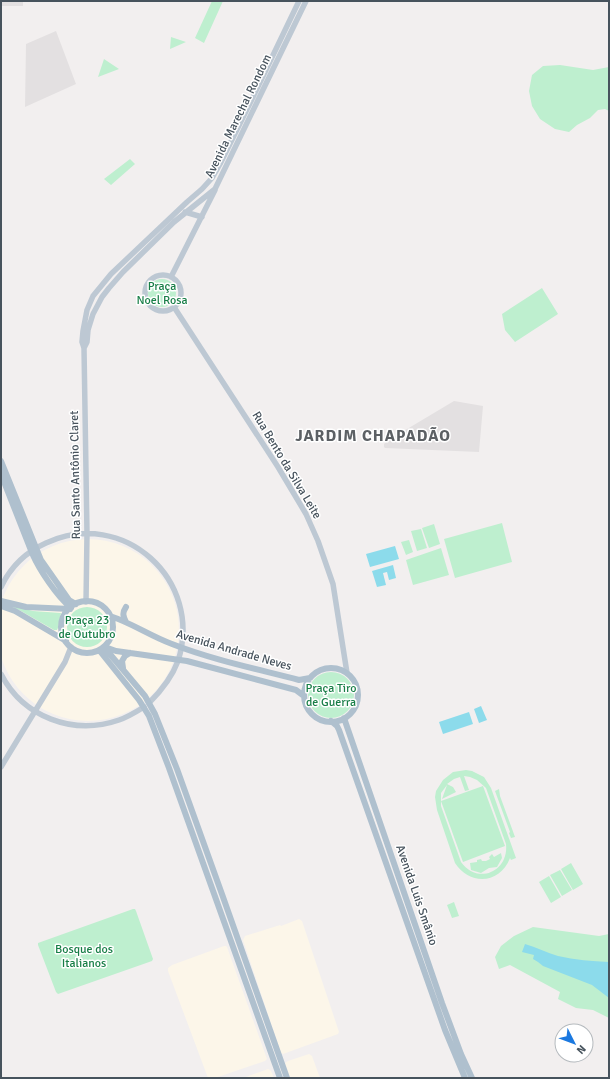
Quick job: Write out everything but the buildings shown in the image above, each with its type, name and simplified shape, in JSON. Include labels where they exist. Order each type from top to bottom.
[{"type":"main road","name":"Rua Santo Antônio Claret","points":[[86,602],[87,534],[84,348],[82,336],[87,310],[93,296],[111,274],[212,178],[299,1]]},
{"type":"main road","name":"Avenida Marechal Rondom","points":[[119,276],[185,212],[215,189],[306,1]]},
{"type":"main road","points":[[171,277],[215,189]]},
{"type":"main road","points":[[185,212],[202,217]]},
{"type":"main road","points":[[160,275],[171,277],[176,281],[181,290],[178,302],[174,307],[169,310],[162,311],[156,310],[148,304],[145,294],[150,280],[160,275]]},
{"type":"main road","name":"Rua Santo Antônio Claret","points":[[84,348],[87,342],[90,322],[96,307],[119,276]]},
{"type":"main road","name":"Rua Bento da Silva Leite","points":[[174,307],[306,514],[318,541],[333,584],[347,673]]},
{"type":"main road","points":[[1,461],[34,550]]},
{"type":"main road","points":[[1,474],[34,550],[71,602],[72,607]]},
{"type":"main road","points":[[1,587],[12,569],[23,558],[34,550],[56,539],[67,536],[87,534],[109,536],[132,545],[144,552],[166,574],[176,594],[183,629],[178,660],[165,685],[146,705],[120,720],[106,724],[77,726],[48,718],[35,711],[18,698],[8,686],[1,674]]},
{"type":"main road","points":[[1,600],[26,607],[72,607],[86,602],[101,606],[106,610],[112,620],[113,630],[110,639],[101,649],[94,652],[84,653],[75,650],[66,641],[62,633],[62,624],[64,616],[72,607]]},
{"type":"main road","points":[[1,606],[16,611],[66,641]]},
{"type":"main road","points":[[126,607],[123,615],[126,622]]},
{"type":"main road","name":"Avenida Andrade Neves","points":[[110,616],[181,648],[226,662],[299,680],[310,678]]},
{"type":"main road","points":[[1,767],[65,662],[71,647]]},
{"type":"main road","points":[[101,649],[124,670],[145,696],[149,716],[280,1078]]},
{"type":"main road","points":[[101,649],[131,690],[155,714],[223,897],[287,1078]]},
{"type":"main road","name":"Avenida Andrade Neves","points":[[101,649],[178,660],[217,669],[296,690],[304,696]]},
{"type":"main road","points":[[124,670],[122,661],[130,653]]},
{"type":"main road","points":[[327,668],[334,668],[347,673],[354,682],[357,690],[355,706],[344,718],[338,720],[331,721],[317,718],[311,713],[306,705],[304,696],[304,690],[310,678],[315,673],[327,668]]},
{"type":"main road","name":"Avenida Luis Smânio","points":[[344,718],[442,1003],[461,1054],[472,1078]]},
{"type":"main road","name":"Avenida Luis Smânio","points":[[331,721],[339,730],[445,1030],[465,1078]]},
{"type":"shaded area","points":[[2,1],[23,1],[23,6],[2,6]]},
{"type":"shaded area","points":[[56,31],[76,84],[25,107],[26,44]]},
{"type":"shaded area","points":[[454,401],[483,406],[479,452],[384,447],[384,444],[387,441]]},
{"type":"shaded area","points":[[88,539],[106,541],[123,546],[139,554],[158,572],[164,579],[172,595],[177,612],[179,630],[177,648],[172,665],[164,681],[146,700],[139,706],[123,714],[106,719],[88,721],[70,719],[53,714],[37,706],[18,688],[12,681],[4,665],[-1,648],[-3,630],[-1,612],[4,595],[12,579],[30,560],[37,554],[53,546],[70,541]]},
{"type":"shaded area","points":[[299,919],[302,921],[339,1032],[338,1034],[283,1054],[281,1053],[243,940],[245,936],[280,925],[281,926]]},
{"type":"shaded area","points":[[224,946],[227,947],[267,1059],[215,1078],[208,1078],[168,968],[172,965]]},
{"type":"shaded area","points":[[309,1054],[312,1056],[320,1078],[290,1078],[285,1063]]},
{"type":"shaded area","points":[[268,1069],[271,1071],[274,1078],[243,1078]]},
{"type":"green space","points":[[212,1],[223,1],[204,43],[195,38]]},
{"type":"green space","points":[[171,37],[186,42],[170,49]]},
{"type":"green space","points":[[104,59],[119,69],[98,77]]},
{"type":"green space","points":[[560,65],[593,70],[609,67],[609,111],[605,109],[598,110],[590,118],[577,125],[569,132],[555,129],[540,119],[532,106],[529,91],[532,75],[543,66]]},
{"type":"green space","points":[[130,159],[135,164],[111,185],[104,179]]},
{"type":"green space","name":"Praça Noel Rosa","points":[[162,279],[172,283],[176,293],[172,303],[162,307],[152,303],[148,293],[152,283]]},
{"type":"green space","points":[[542,288],[558,314],[515,342],[505,330],[502,314]]},
{"type":"green space","points":[[502,523],[512,562],[455,578],[444,539]]},
{"type":"green space","points":[[434,524],[440,544],[429,548],[422,528]]},
{"type":"green space","points":[[421,529],[427,548],[417,551],[411,531]]},
{"type":"green space","points":[[409,540],[413,552],[406,555],[401,542]]},
{"type":"green space","points":[[441,548],[449,575],[413,585],[406,560]]},
{"type":"green space","points":[[6,604],[33,611],[61,613],[58,628],[57,630],[54,630]]},
{"type":"green space","name":"Praça 23 de Outubro","points":[[83,607],[91,607],[98,610],[104,616],[107,627],[104,638],[98,644],[91,647],[83,647],[76,644],[70,638],[67,631],[67,623],[70,616],[76,610]]},
{"type":"green space","name":"Praça Tiro de Guerra","points":[[331,672],[344,676],[350,682],[354,695],[350,708],[344,714],[331,718],[318,714],[312,708],[308,695],[312,682],[318,676]]},
{"type":"green space","points":[[466,770],[472,771],[484,777],[491,788],[516,858],[511,860],[510,858],[505,867],[492,877],[484,879],[469,876],[455,863],[437,810],[435,797],[436,791],[443,780],[453,772]],"holes":[[[464,776],[477,780],[486,788],[506,844],[506,854],[502,862],[491,872],[483,874],[475,873],[461,862],[441,806],[441,793],[447,785],[442,799],[456,792],[453,787],[447,784],[460,777],[465,791],[469,790]]]},
{"type":"green space","points":[[483,786],[505,846],[463,862],[441,801]]},
{"type":"green space","points":[[499,789],[500,796],[515,837],[511,838],[495,791]]},
{"type":"green space","points":[[501,853],[502,858],[497,867],[489,868],[481,873],[471,870],[470,863],[477,862],[477,860],[481,859],[482,861],[486,861],[490,859],[489,857],[492,854],[494,857]]},
{"type":"green space","points":[[571,863],[583,884],[573,890],[561,869]]},
{"type":"green space","points":[[560,870],[572,890],[562,896],[550,875]]},
{"type":"green space","points":[[549,876],[561,897],[551,903],[539,882]]},
{"type":"green space","points":[[454,902],[459,916],[452,918],[447,905]]},
{"type":"green space","name":"Bosque dos Italianos","points":[[133,909],[136,911],[153,959],[152,961],[58,994],[38,943]]},
{"type":"green space","points":[[533,927],[599,936],[609,934],[609,1018],[593,1010],[576,1008],[558,999],[560,992],[510,965],[499,969],[495,957],[501,946],[514,936]]},
{"type":"water","points":[[395,546],[399,559],[370,567],[366,554]]},
{"type":"water","points":[[393,565],[396,578],[389,580],[387,572],[383,573],[386,585],[377,587],[372,571]]},
{"type":"water","points":[[481,706],[487,720],[479,723],[474,709]]},
{"type":"water","points":[[469,712],[473,724],[443,734],[439,722]]},
{"type":"water","points":[[525,944],[558,956],[609,962],[609,998],[592,985],[543,966],[533,959],[534,955],[522,952]]},
{"type":"district","name":"JARDIM CHAPADÃO","points":[[373,435]]}]
